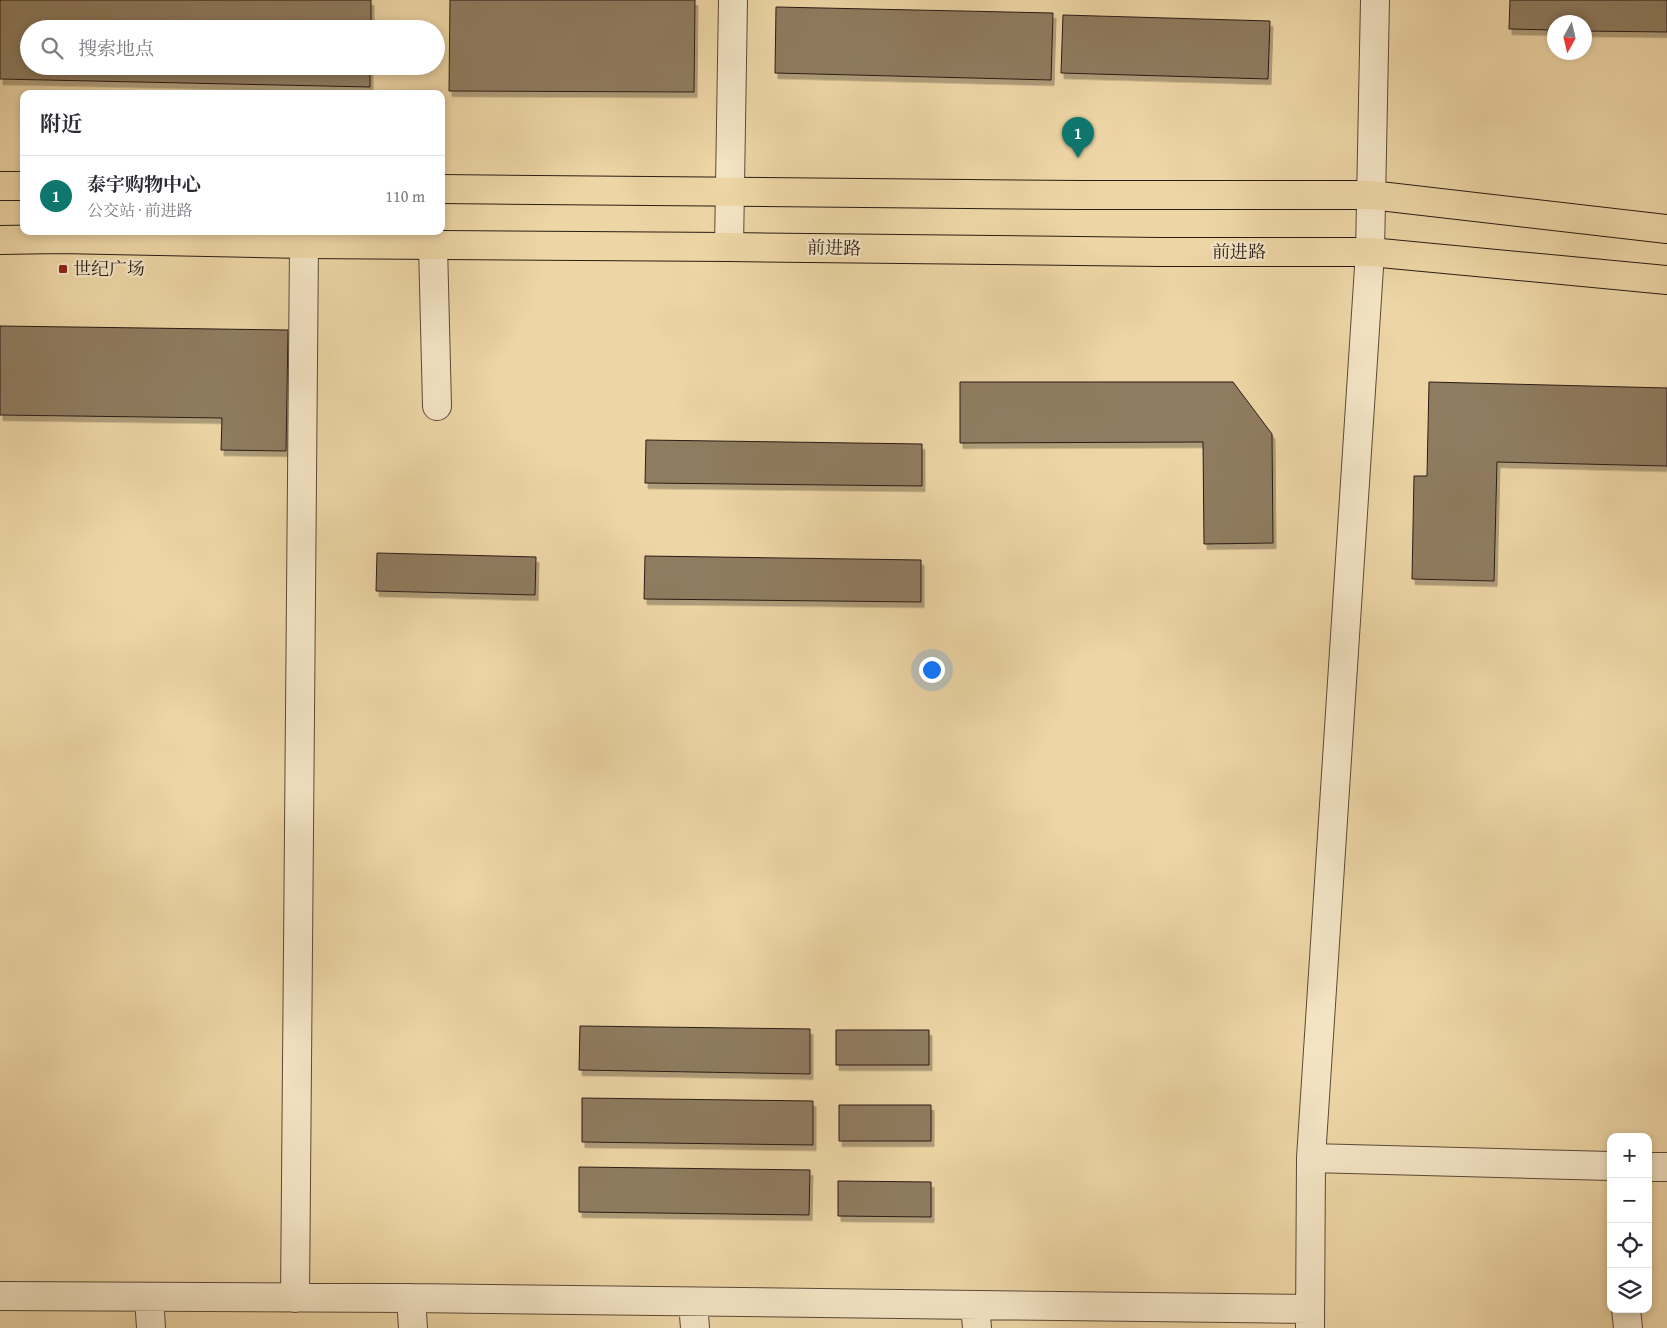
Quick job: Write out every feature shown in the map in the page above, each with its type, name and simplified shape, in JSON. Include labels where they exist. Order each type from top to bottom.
[{"type":"main road","points":[[0,186],[20,186]]},
{"type":"main road","points":[[445,189],[1081,195],[1371,195],[1667,229]]},
{"type":"main road","name":"前进路","points":[[0,240],[1161,252],[1370,252],[1667,280]]},
{"type":"street","points":[[729,247],[733,0]]},
{"type":"street","points":[[0,1296],[411,1298],[694,1315],[1310,1318],[1312,1158],[1370,252],[1375,0]]},
{"type":"street","points":[[296,1298],[304,244]]},
{"type":"street","points":[[433,245],[437,406]]},
{"type":"street","points":[[1312,1158],[1607,1166]]},
{"type":"street","points":[[1652,1167],[1667,1167]]},
{"type":"street","points":[[149,1297],[151,1328]]},
{"type":"street","points":[[411,1298],[413,1328]]},
{"type":"street","points":[[1626,1313],[1628,1328]]},
{"type":"building","points":[[0,0],[371,0],[371,20],[20,20],[20,75],[370,75],[370,87],[0,79]]},
{"type":"building","points":[[450,0],[695,0],[694,92],[449,91]]},
{"type":"building","points":[[1510,0],[1667,0],[1667,32],[1592,31],[1592,15],[1547,15],[1547,30],[1509,29]]},
{"type":"building","points":[[776,7],[1053,13],[1051,80],[775,73]]},
{"type":"building","points":[[1063,15],[1270,21],[1268,79],[1061,73]]},
{"type":"building","points":[[0,326],[288,330],[286,451],[221,450],[222,418],[0,415]]},
{"type":"building","points":[[960,382],[1233,382],[1272,434],[1273,543],[1204,544],[1203,442],[960,443]]},
{"type":"building","points":[[1429,382],[1667,388],[1667,466],[1497,462],[1494,581],[1412,579],[1414,476],[1427,476]]},
{"type":"building","points":[[646,440],[922,444],[922,486],[645,483]]},
{"type":"building","points":[[377,553],[536,557],[535,595],[376,591]]},
{"type":"building","points":[[645,556],[921,560],[921,602],[644,599]]},
{"type":"building","points":[[580,1026],[810,1029],[810,1074],[579,1070]]},
{"type":"building","points":[[836,1030],[929,1030],[929,1065],[836,1065]]},
{"type":"building","points":[[582,1098],[813,1101],[813,1145],[582,1142]]},
{"type":"building","points":[[839,1105],[931,1105],[931,1141],[839,1141]]},
{"type":"building","points":[[579,1167],[810,1170],[809,1215],[579,1212]]},
{"type":"building","points":[[838,1181],[931,1182],[931,1217],[838,1216]]},
{"type":"place","name":"泰宇购物中心","points":[[1078,158]]},
{"type":"place","name":"世纪广场","points":[[63,269]]}]
